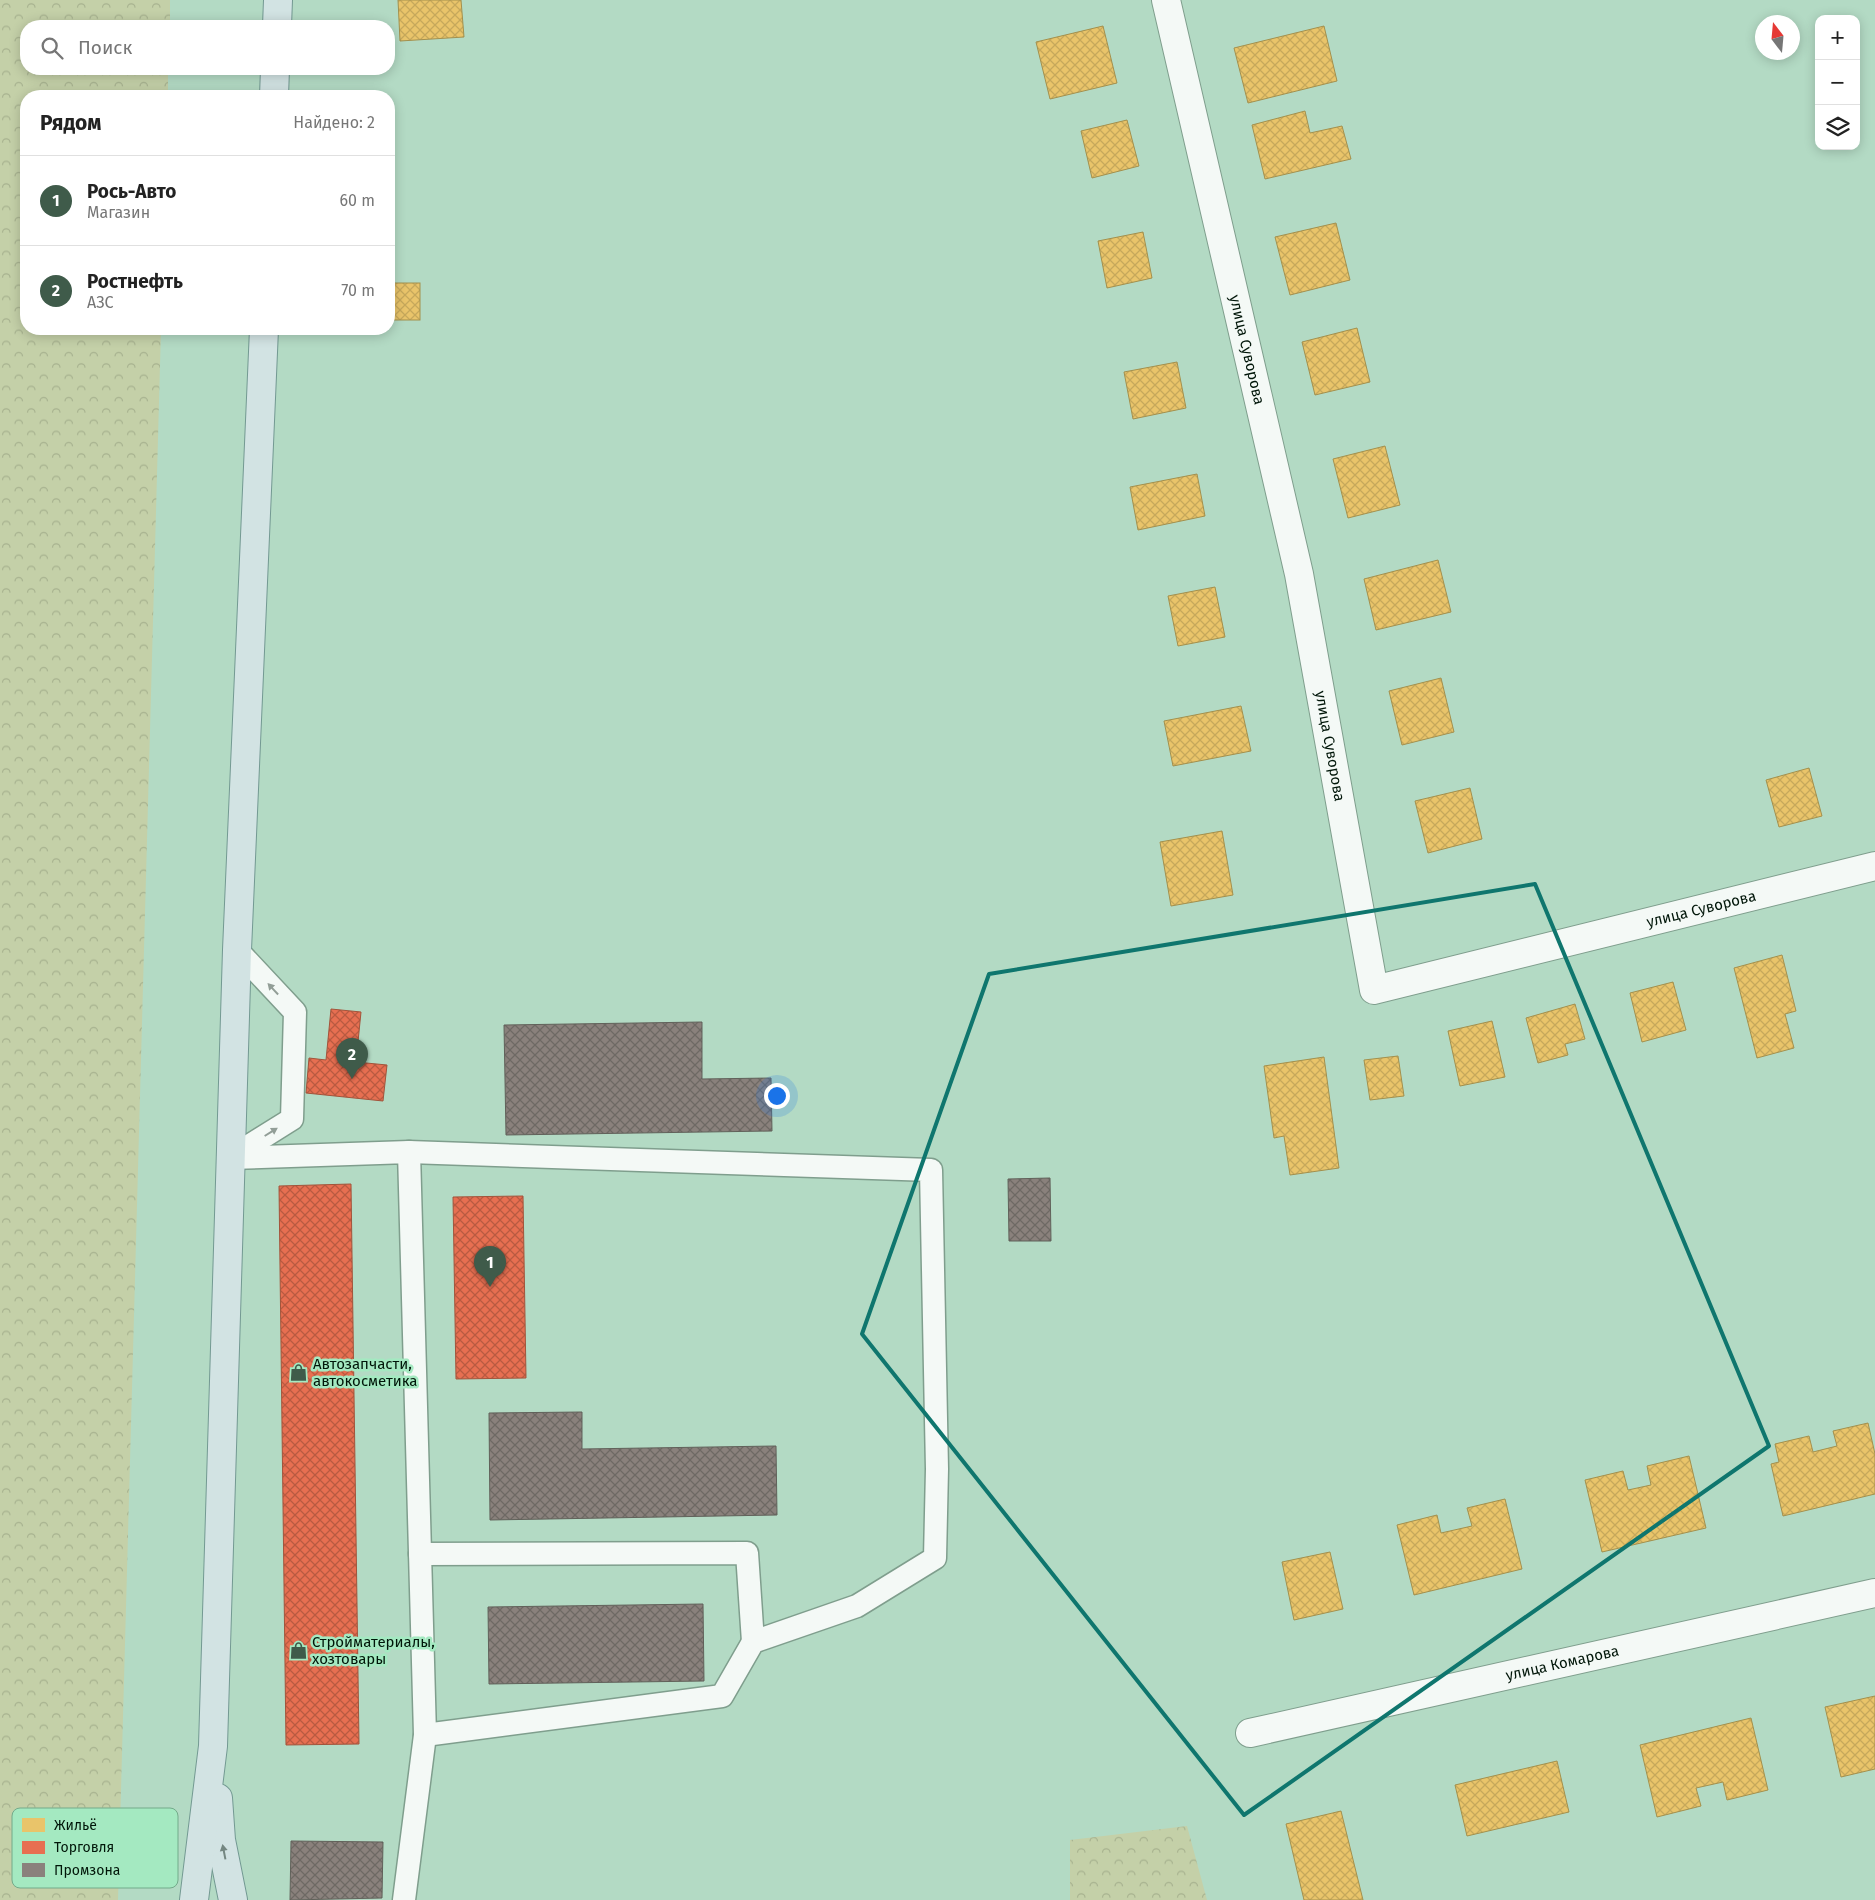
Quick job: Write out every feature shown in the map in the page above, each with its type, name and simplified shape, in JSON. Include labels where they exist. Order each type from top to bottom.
[{"type":"main road","points":[[277,20],[278,0]]},
{"type":"main road","points":[[274,90],[275,75]]},
{"type":"main road","points":[[194,1900],[213,1746],[237,950],[264,335]]},
{"type":"main road","points":[[213,1746],[221,1840],[233,1900]]},
{"type":"street","name":"улица Суворова","points":[[1166,0],[1299,574],[1374,990],[1875,866]]},
{"type":"street","name":"улица Комарова","points":[[1250,1733],[1875,1592]]},
{"type":"lane","points":[[230,1158],[292,1119],[295,1012],[237,950]]},
{"type":"lane","points":[[230,1158],[409,1152],[931,1170],[937,1469],[935,1558],[857,1606],[753,1642]]},
{"type":"lane","points":[[404,1900],[424,1735],[409,1152]]},
{"type":"lane","points":[[420,1554],[747,1553],[753,1642],[722,1696],[424,1735]]},
{"type":"highlighted area","points":[[1535,884],[1769,1446],[1244,1815],[862,1334],[989,974]]},
{"type":"green space","points":[[0,0],[170,0],[170,20],[20,20],[20,75],[168,75],[168,90],[20,90],[20,335],[161,335],[121,1808],[12,1808],[12,1888],[118,1888],[118,1900],[0,1900]]},
{"type":"green space","points":[[1187,1826],[1207,1900],[1070,1900],[1070,1840]]},
{"type":"building: Жильё","points":[[398,0],[461,0],[464,37],[400,41]]},
{"type":"building: Жильё","points":[[1103,26],[1117,83],[1050,99],[1036,42]]},
{"type":"building: Жильё","points":[[1324,26],[1337,81],[1248,103],[1234,48]]},
{"type":"building: Жильё","points":[[1305,111],[1310,133],[1342,126],[1351,159],[1265,179],[1252,125]]},
{"type":"building: Жильё","points":[[1127,120],[1139,166],[1092,178],[1081,131]]},
{"type":"building: Жильё","points":[[1336,223],[1350,280],[1290,295],[1275,237]]},
{"type":"building: Жильё","points":[[1143,232],[1152,278],[1107,288],[1098,241]]},
{"type":"building: Жильё","points":[[395,283],[420,283],[420,320],[395,320]]},
{"type":"building: Жильё","points":[[1357,328],[1370,382],[1315,395],[1302,342]]},
{"type":"building: Жильё","points":[[1177,362],[1186,408],[1133,419],[1124,372]]},
{"type":"building: Жильё","points":[[1385,446],[1400,505],[1348,518],[1333,459]]},
{"type":"building: Жильё","points":[[1197,474],[1205,516],[1138,530],[1130,487]]},
{"type":"building: Жильё","points":[[1438,560],[1451,612],[1376,630],[1364,579]]},
{"type":"building: Жильё","points":[[1215,587],[1225,637],[1178,646],[1168,596]]},
{"type":"building: Жильё","points":[[1441,678],[1454,732],[1402,745],[1389,691]]},
{"type":"building: Жильё","points":[[1241,706],[1251,751],[1173,766],[1164,721]]},
{"type":"building: Жильё","points":[[1809,768],[1822,816],[1779,827],[1766,780]]},
{"type":"building: Жильё","points":[[1470,788],[1482,839],[1428,853],[1415,801]]},
{"type":"building: Жильё","points":[[1222,831],[1233,895],[1171,906],[1160,842]]},
{"type":"building: Жильё","points":[[1782,955],[1796,1011],[1785,1014],[1794,1048],[1757,1058],[1734,968]]},
{"type":"building: Жильё","points":[[1673,982],[1686,1030],[1642,1042],[1630,993]]},
{"type":"building: Жильё","points":[[1575,1004],[1585,1039],[1565,1044],[1568,1055],[1538,1063],[1526,1018]]},
{"type":"building: Жильё","points":[[1492,1021],[1505,1077],[1460,1086],[1448,1031]]},
{"type":"building: Жильё","points":[[1398,1056],[1404,1096],[1370,1100],[1364,1060]]},
{"type":"building: Жильё","points":[[1324,1057],[1339,1168],[1290,1175],[1284,1136],[1274,1138],[1264,1066]]},
{"type":"building: Жильё","points":[[1868,1423],[1875,1454],[1875,1494],[1783,1516],[1771,1464],[1779,1462],[1775,1444],[1809,1436],[1813,1452],[1837,1446],[1833,1431]]},
{"type":"building: Жильё","points":[[1689,1456],[1706,1528],[1602,1552],[1585,1480],[1623,1471],[1628,1490],[1651,1485],[1647,1466]]},
{"type":"building: Жильё","points":[[1505,1499],[1522,1569],[1414,1595],[1397,1525],[1437,1515],[1441,1533],[1472,1526],[1467,1508]]},
{"type":"building: Жильё","points":[[1330,1552],[1343,1609],[1294,1620],[1282,1562]]},
{"type":"building: Жильё","points":[[1875,1696],[1875,1769],[1841,1777],[1825,1707]]},
{"type":"building: Жильё","points":[[1751,1718],[1768,1790],[1727,1800],[1723,1782],[1696,1788],[1701,1806],[1657,1817],[1640,1745]]},
{"type":"building: Жильё","points":[[1557,1761],[1569,1812],[1467,1836],[1455,1785]]},
{"type":"building: Жильё","points":[[1341,1811],[1363,1900],[1304,1900],[1286,1824]]},
{"type":"building: Торговля","points":[[331,1009],[361,1012],[356,1062],[387,1065],[383,1101],[306,1093],[309,1058],[326,1060]]},
{"type":"building: Торговля","points":[[351,1184],[359,1744],[286,1745],[279,1186]]},
{"type":"building: Торговля","points":[[523,1196],[526,1378],[456,1379],[453,1197]]},
{"type":"building: Промзона","points":[[702,1022],[702,1079],[771,1078],[772,1131],[506,1135],[504,1025]]},
{"type":"building: Промзона","points":[[1050,1178],[1051,1241],[1009,1241],[1008,1179]]},
{"type":"building: Промзона","points":[[582,1412],[582,1449],[776,1446],[777,1515],[490,1520],[489,1413]]},
{"type":"building: Промзона","points":[[703,1604],[704,1681],[489,1684],[488,1607]]},
{"type":"building: Промзона","points":[[291,1841],[383,1842],[382,1898],[290,1900]]},
{"type":"place","name":"Ростнефть","points":[[352,1079]]},
{"type":"place","name":"Рось-Авто","points":[[490,1287]]},
{"type":"place","name":"Автозапчасти, автокосметика","points":[[299,1373]]},
{"type":"place","name":"Стройматериалы, хозтовары","points":[[298,1651]]}]
